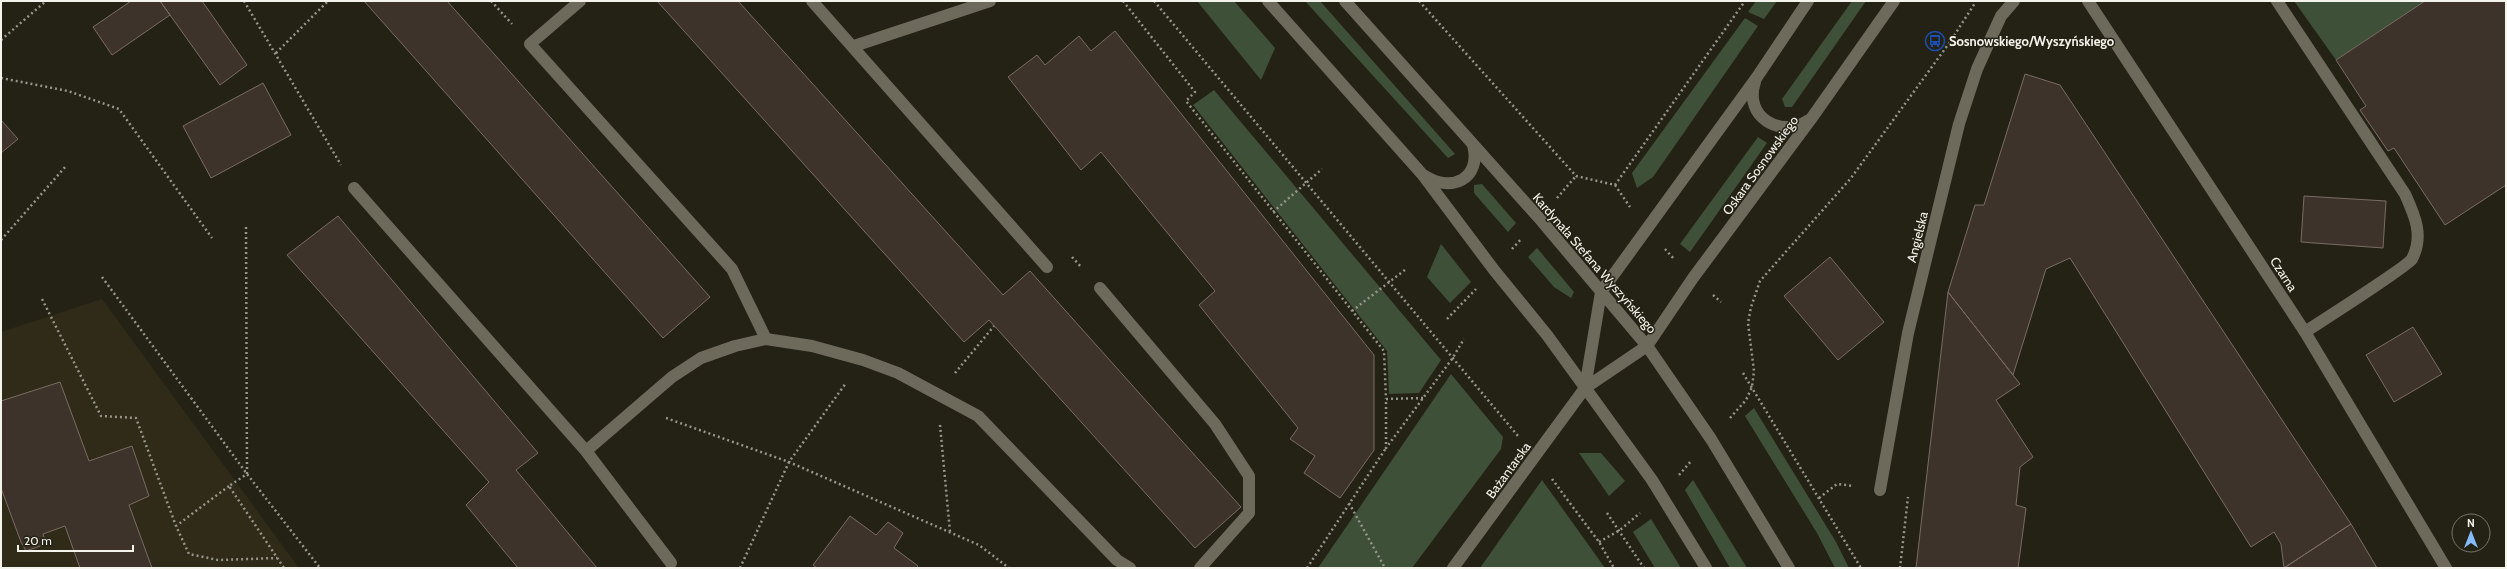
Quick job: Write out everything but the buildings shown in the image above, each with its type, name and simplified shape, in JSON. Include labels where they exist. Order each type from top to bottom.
[{"type":"street","points":[[580,1],[530,44],[732,269],[766,339]]},
{"type":"street","points":[[812,1],[854,46],[1047,267]]},
{"type":"street","points":[[854,46],[990,1]]},
{"type":"street","points":[[1268,1],[1422,174],[1494,270],[1548,335],[1661,496],[1706,568]]},
{"type":"street","name":"Kardynała Stefana Wyszyńskiego","points":[[1345,1],[1473,145],[1647,346],[1710,439],[1789,568]]},
{"type":"street","points":[[1585,388],[1601,292],[1757,77],[1808,1]]},
{"type":"street","name":"Oskara Sosnowskiego","points":[[1647,346],[1693,278],[1811,119],[1894,1]]},
{"type":"street","name":"Angielska","points":[[1880,490],[1908,333],[1959,124],[1977,69],[2000,16],[2014,1]]},
{"type":"street","name":"Czarna","points":[[2088,1],[2305,332],[2446,568]]},
{"type":"street","points":[[2277,1],[2405,194],[2417,221],[2419,236],[2412,260],[2305,332]]},
{"type":"street","points":[[1757,77],[1753,98],[1763,117],[1781,128],[1792,128],[1811,119]]},
{"type":"street","points":[[1422,174],[1432,181],[1444,184],[1456,182],[1466,176],[1475,167],[1476,156],[1473,145]]},
{"type":"street","points":[[354,188],[586,451],[671,563]]},
{"type":"street","points":[[1100,288],[1215,424],[1249,476],[1249,513],[1200,568]]},
{"type":"street","points":[[586,451],[635,406],[672,377],[701,358],[735,346],[766,339],[812,346],[863,360],[898,373],[978,416],[1117,560],[1130,568]]},
{"type":"street","points":[[1585,388],[1647,346]]},
{"type":"street","name":"Bażantarska","points":[[1453,568],[1585,388]]},
{"type":"path","points":[[1,40],[46,1]]},
{"type":"path","points":[[244,1],[276,53],[354,188]]},
{"type":"path","points":[[276,53],[328,1]]},
{"type":"path","points":[[1124,1],[1195,92],[1186,101],[1384,351],[1386,448]]},
{"type":"path","points":[[1154,1],[1387,284],[1535,456],[1599,542],[1614,568]]},
{"type":"path","points":[[1419,1],[1576,176],[1614,185],[1745,1]]},
{"type":"path","points":[[1599,542],[1620,530],[1661,496],[1746,400],[1752,387],[1754,371],[1748,323],[1751,306],[1760,281],[1850,178],[1950,42],[1977,1]]},
{"type":"path","points":[[1,78],[68,90],[119,109],[212,238]]},
{"type":"path","points":[[1,240],[66,166]]},
{"type":"path","points":[[1273,212],[1322,169]]},
{"type":"path","points":[[246,227],[246,474]]},
{"type":"path","points":[[1352,311],[1406,269]]},
{"type":"path","points":[[102,277],[246,474],[320,568]]},
{"type":"path","points":[[42,300],[101,416],[136,418],[176,526],[189,554],[218,560],[277,558]]},
{"type":"path","points":[[950,532],[937,394],[994,326]]},
{"type":"path","points":[[1307,568],[1386,448],[1452,359],[1464,339]]},
{"type":"path","points":[[740,568],[789,462],[863,360]]},
{"type":"path","points":[[1743,373],[1861,568]]},
{"type":"path","points":[[1386,400],[1422,398]]},
{"type":"path","points":[[635,406],[789,462],[979,545],[1008,568]]},
{"type":"path","points":[[176,526],[246,474]]},
{"type":"path","points":[[1819,498],[1837,484]]},
{"type":"path","points":[[229,486],[284,568]]},
{"type":"path","points":[[1349,503],[1385,568]]},
{"type":"path","points":[[1607,513],[1620,530],[1644,568]]},
{"type":"shaded area","points":[[102,299],[299,568],[1,568],[1,332]]},
{"type":"green space","points":[[1197,1],[1234,1],[1275,48],[1261,80]]},
{"type":"green space","points":[[1305,1],[1320,1],[1455,154],[1448,158]]},
{"type":"green space","points":[[1756,1],[1777,1],[1764,19],[1748,12]]},
{"type":"green space","points":[[1852,1],[1866,1],[1792,107],[1785,107],[1782,99]]},
{"type":"green space","points":[[2294,1],[2425,1],[2336,60]]},
{"type":"green space","points":[[1745,18],[1758,26],[1653,177],[1637,188],[1632,173]]},
{"type":"green space","points":[[1214,90],[1441,360],[1419,393],[1389,394],[1387,351],[1193,105]]},
{"type":"green space","points":[[1758,137],[1767,143],[1690,252],[1680,244]]},
{"type":"green space","points":[[1482,184],[1516,223],[1508,232],[1474,193],[1474,185]]},
{"type":"green space","points":[[1441,244],[1471,282],[1450,303],[1427,277]]},
{"type":"green space","points":[[1537,248],[1574,292],[1571,298],[1554,287],[1528,257]]},
{"type":"green space","points":[[1451,374],[1503,437],[1501,449],[1412,568],[1318,568]]},
{"type":"green space","points":[[1754,408],[1836,542],[1849,568],[1835,568],[1817,533],[1745,416]]},
{"type":"green space","points":[[1579,453],[1601,453],[1625,481],[1609,496]]},
{"type":"green space","points":[[1542,480],[1605,568],[1480,568]]},
{"type":"green space","points":[[1693,480],[1747,568],[1730,568],[1685,490]]},
{"type":"green space","points":[[1651,519],[1681,568],[1655,568],[1633,532]]},
{"type":"place","name":"Sosnowskiego/Wyszyńskiego","points":[[1935,41]]}]
